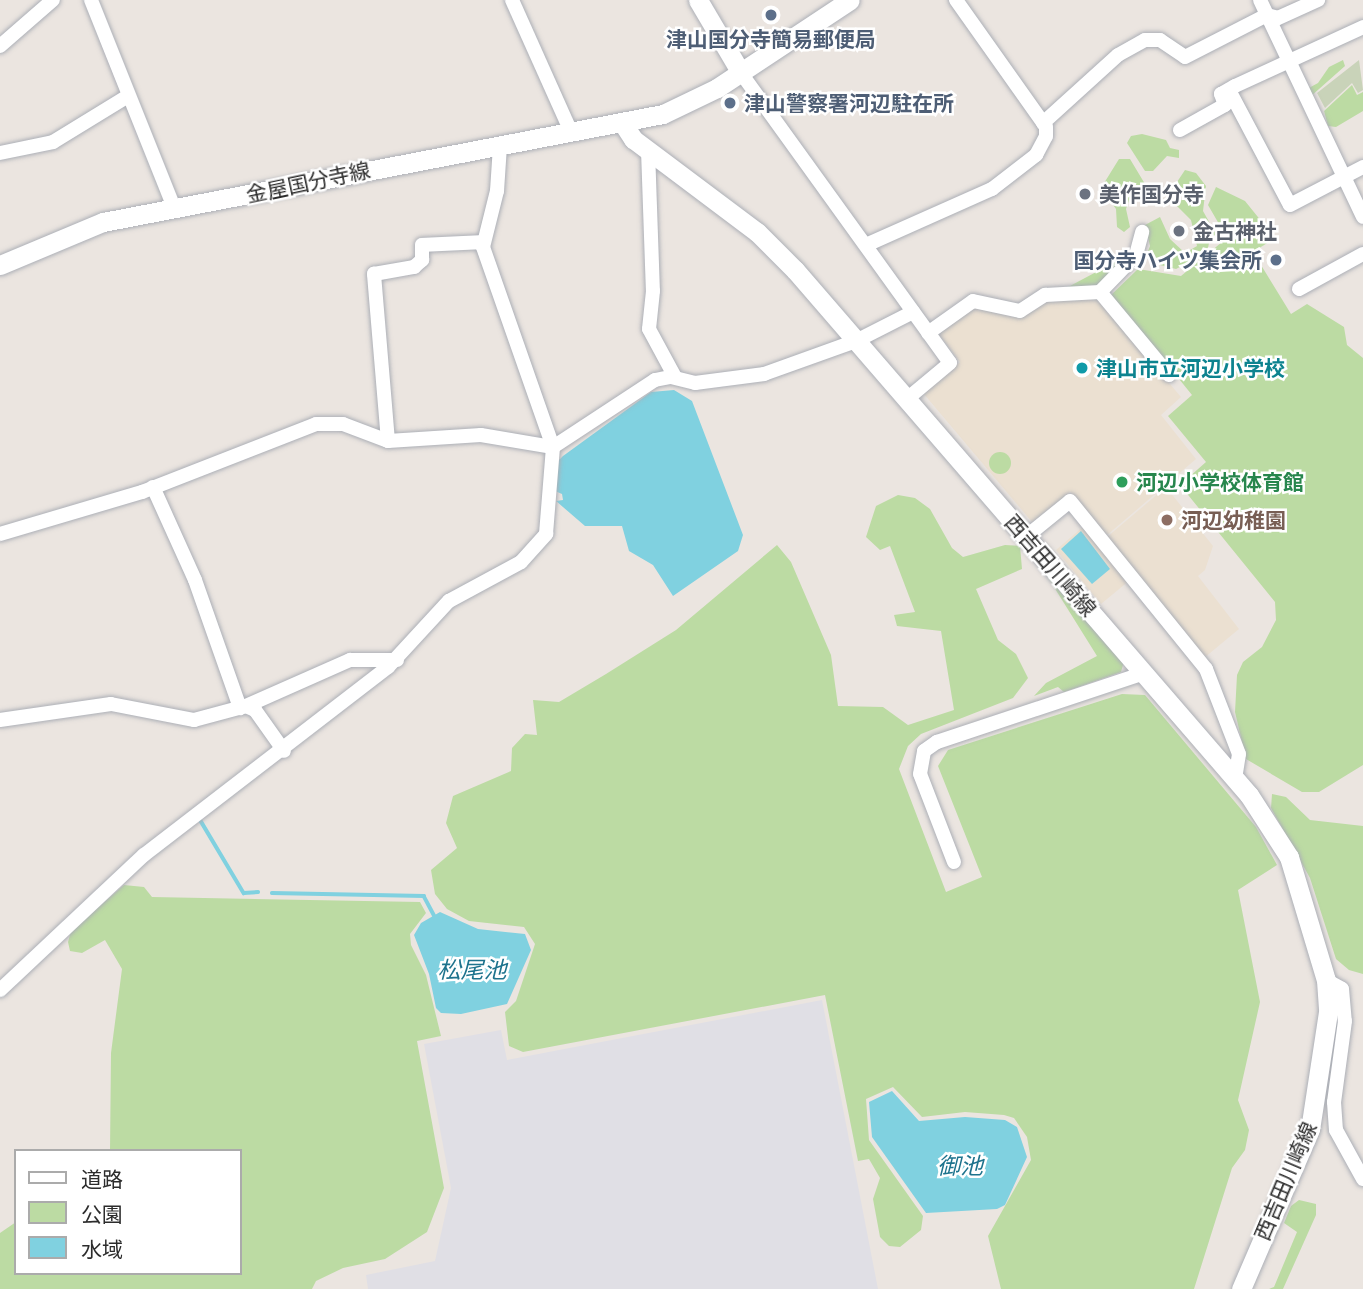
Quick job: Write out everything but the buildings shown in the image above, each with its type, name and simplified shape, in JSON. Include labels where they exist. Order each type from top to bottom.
[{"type":"main road","points":[[698,0],[741,73]]},
{"type":"main road","points":[[624,124],[676,110],[741,73],[850,0]]},
{"type":"main road","name":"金屋国分寺線","points":[[0,265],[103,222],[174,206],[624,124]]},
{"type":"main road","name":"西吉田川崎線","points":[[624,124],[648,150],[757,232],[856,341],[1234,778],[1270,822],[1289,857],[1326,979],[1328,1012],[1310,1129],[1241,1289]]},
{"type":"street","points":[[0,46],[53,0]]},
{"type":"street","points":[[91,0],[174,206]]},
{"type":"street","points":[[512,0],[571,132]]},
{"type":"street","points":[[1261,0],[1287,61],[1363,217]]},
{"type":"street","points":[[1043,123],[1118,55],[1145,40],[1160,40],[1185,57],[1267,15],[1278,18],[1318,0]]},
{"type":"street","points":[[866,245],[992,189],[1036,155],[1047,133],[1043,123],[959,3]]},
{"type":"street","points":[[1180,130],[1225,105],[1221,94],[1363,27]]},
{"type":"street","points":[[741,73],[950,363],[907,399]]},
{"type":"street","points":[[1229,90],[1290,205],[1363,167]]},
{"type":"street","points":[[0,153],[61,138],[128,96]]},
{"type":"street","points":[[0,990],[144,855],[284,751],[397,660],[449,601],[521,562],[546,534],[553,447],[483,242],[497,191],[500,146]]},
{"type":"street","points":[[648,150],[653,291],[649,329],[675,377]]},
{"type":"street","points":[[928,333],[973,301],[1020,311],[1045,295],[1100,292],[1136,255],[1142,232]]},
{"type":"street","points":[[388,441],[373,274],[414,267],[422,260],[422,246],[483,242]]},
{"type":"street","points":[[1299,289],[1363,254]]},
{"type":"street","points":[[1100,292],[1169,375]]},
{"type":"street","points":[[0,534],[153,487],[316,424],[343,424],[388,441],[494,436],[553,447],[646,384],[675,377],[695,383],[764,374],[856,341],[913,312]]},
{"type":"street","points":[[153,487],[195,580],[243,707]]},
{"type":"street","points":[[1027,536],[1070,501],[1206,668],[1239,754],[1234,778]]},
{"type":"street","points":[[0,720],[111,704],[194,720],[243,707],[350,660],[397,660]]},
{"type":"street","points":[[954,862],[920,774],[924,751],[937,742],[1144,673]]},
{"type":"street","points":[[243,707],[255,710],[284,751]]},
{"type":"street","points":[[1326,979],[1342,989],[1345,1021],[1334,1102],[1336,1130],[1363,1179]]},
{"type":"shaded area","points":[[1045,297],[1096,297],[1181,397],[1161,415],[1196,459],[1099,542],[1130,580],[1101,604],[1056,550],[1092,519],[1070,492],[1032,522],[924,394],[960,362],[938,333],[959,315],[977,308],[1014,317]]},
{"type":"shaded area","points":[[1166,487],[1213,546],[1205,570],[1198,576],[1239,629],[1204,658],[1107,537]]},
{"type":"shaded area","points":[[822,1000],[878,1289],[368,1289],[366,1275],[435,1261],[451,1188],[424,1044],[501,1030],[507,1060]]},
{"type":"green space","points":[[1343,60],[1345,66],[1310,97],[1307,89],[1318,83],[1329,67]]},
{"type":"green space","points":[[1359,60],[1363,90],[1358,93],[1352,83],[1325,108],[1317,93]]},
{"type":"green space","points":[[1352,85],[1357,95],[1363,92],[1363,111],[1336,127],[1328,126],[1324,111]]},
{"type":"green space","points":[[1142,134],[1166,140],[1170,148],[1179,150],[1179,158],[1167,156],[1153,171],[1145,171],[1127,143],[1131,136]]},
{"type":"green space","points":[[1119,159],[1130,159],[1145,184],[1140,193],[1131,194],[1126,209],[1130,227],[1124,232],[1117,227],[1116,209],[1101,188]]},
{"type":"green space","points":[[1185,170],[1196,173],[1206,186],[1203,211],[1217,236],[1209,243],[1207,253],[1176,269],[1156,264],[1146,256],[1150,246],[1145,225],[1160,217],[1170,239],[1185,253],[1197,246],[1191,220],[1176,205],[1186,196],[1177,182]]},
{"type":"green space","points":[[1216,187],[1245,201],[1266,227],[1272,240],[1253,252],[1291,314],[1307,304],[1344,327],[1347,345],[1363,358],[1363,765],[1319,792],[1302,792],[1246,759],[1235,712],[1237,675],[1243,662],[1262,647],[1276,620],[1275,602],[1180,485],[1206,462],[1168,416],[1192,395],[1111,295],[1138,269],[1181,276],[1222,242],[1219,224],[1208,205]]},
{"type":"green space","points":[[1115,262],[1119,263],[1100,287],[1068,287]]},
{"type":"green space","points":[[1000,452],[1008,455],[1011,463],[1008,471],[1000,474],[992,471],[989,463],[992,455]]},
{"type":"green space","points":[[898,495],[915,498],[930,509],[952,548],[963,557],[1005,545],[1020,546],[1022,569],[976,589],[998,640],[1016,654],[1028,678],[1013,698],[921,734],[908,746],[899,769],[946,892],[982,877],[938,766],[948,750],[1122,694],[1145,695],[1256,827],[1277,865],[1238,890],[1260,1002],[1238,1100],[1249,1130],[1245,1150],[1232,1168],[1194,1289],[1001,1289],[988,1236],[1031,1160],[1027,1137],[1014,1118],[1004,1115],[965,1112],[922,1117],[893,1087],[866,1099],[869,1140],[923,1216],[921,1230],[900,1247],[889,1246],[880,1237],[873,1199],[880,1178],[869,1159],[858,1161],[825,995],[523,1052],[509,1046],[505,1012],[516,1001],[535,944],[524,927],[469,921],[447,909],[435,894],[431,870],[457,848],[446,823],[453,796],[511,771],[512,748],[525,734],[537,735],[533,700],[559,702],[676,630],[777,545],[791,562],[831,655],[838,706],[883,707],[908,725],[954,710],[941,631],[897,626],[894,615],[915,612],[890,546],[880,550],[866,537],[876,506]]},
{"type":"green space","points":[[1034,555],[1124,661],[1121,672],[1064,692],[1058,687],[1034,696],[1046,683],[1097,656]]},
{"type":"green space","points":[[1272,794],[1286,797],[1310,820],[1363,826],[1363,974],[1349,970],[1336,959],[1310,878],[1271,808]]},
{"type":"green space","points":[[124,885],[144,887],[152,897],[420,902],[426,913],[410,934],[411,945],[426,975],[441,1036],[417,1041],[444,1188],[427,1232],[385,1259],[343,1268],[316,1281],[312,1289],[0,1289],[0,1233],[14,1223],[14,1275],[242,1275],[242,1149],[110,1149],[111,1053],[122,969],[105,940],[82,953],[70,951],[68,942],[71,931]]},
{"type":"green space","points":[[1299,1200],[1316,1204],[1316,1215],[1283,1289],[1269,1289],[1274,1287],[1297,1232],[1284,1223],[1291,1206]]},
{"type":"water","points":[[674,390],[692,401],[743,535],[738,551],[673,596],[653,565],[629,551],[622,526],[585,526],[556,501],[563,500],[562,494],[555,491],[557,462],[563,456],[651,392]]},
{"type":"water","points":[[1081,531],[1110,569],[1092,584],[1061,549]]},
{"type":"water","name":"松尾池","points":[[440,912],[478,929],[525,934],[531,950],[507,1004],[461,1014],[441,1013],[436,1008],[429,974],[414,935],[421,923]]},
{"type":"water","name":"御池","points":[[892,1091],[919,1121],[965,1117],[1005,1120],[1017,1127],[1027,1157],[1005,1205],[997,1209],[926,1213],[872,1137],[869,1102]]},
{"type":"waterway","points":[[201,821],[244,893],[258,892]]},
{"type":"waterway","points":[[272,893],[424,896],[435,917]]},
{"type":"place","name":"津山国分寺簡易郵便局","points":[[771,15]]},
{"type":"place","name":"津山警察署河辺駐在所","points":[[730,103]]},
{"type":"place","name":"美作国分寺","points":[[1085,194]]},
{"type":"place","name":"金古神社","points":[[1179,231]]},
{"type":"place","name":"国分寺ハイツ集会所","points":[[1276,260]]},
{"type":"place","name":"津山市立河辺小学校","points":[[1082,368]]},
{"type":"place","name":"河辺小学校体育館","points":[[1122,482]]},
{"type":"place","name":"河辺幼稚園","points":[[1167,520]]}]
